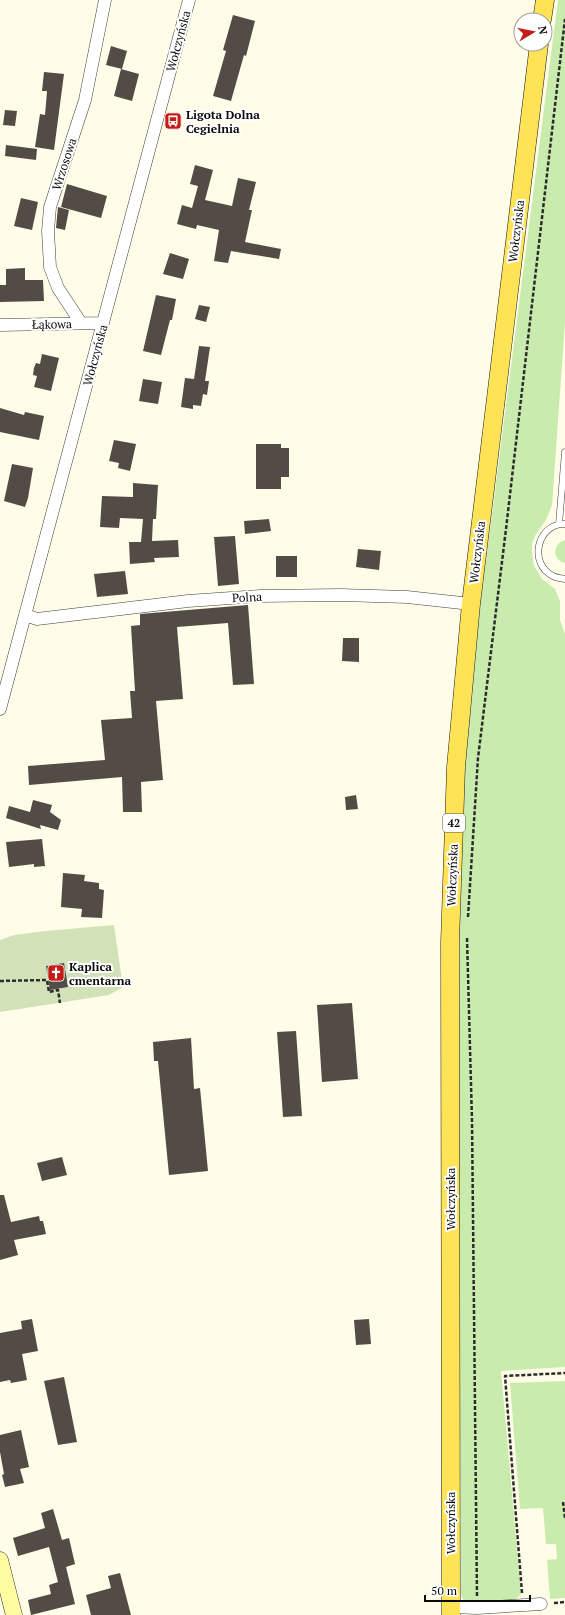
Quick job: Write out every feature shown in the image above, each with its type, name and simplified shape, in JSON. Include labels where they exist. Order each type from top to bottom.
[{"type":"main road","points":[[543,12],[545,0]]},
{"type":"main road","name":"Wołczyńska","points":[[451,1611],[450,942],[456,767],[471,604],[538,52]]},
{"type":"street","name":"Wrzosowa","points":[[81,323],[58,288],[50,267],[48,231],[50,207],[85,100],[106,0]]},
{"type":"street","name":"Wołczyńska","points":[[0,709],[189,0]]},
{"type":"street","name":"Łąkowa","points":[[0,325],[103,323]]},
{"type":"street","name":"Polna","points":[[25,615],[37,619],[188,601],[268,596],[341,595],[407,597],[471,604]]},
{"type":"street","points":[[0,1560],[14,1615]]},
{"type":"street","points":[[451,1611],[523,1604],[541,1604]]},
{"type":"lane","points":[[565,452],[562,524],[546,532],[538,547],[538,556],[546,572],[554,577],[565,579]]},
{"type":"path","points":[[468,921],[478,758],[510,498],[565,19]]},
{"type":"path","points":[[467,936],[472,1114],[477,1608]]},
{"type":"path","points":[[0,981],[47,980],[49,992],[58,990],[60,1003]]},
{"type":"path","points":[[523,1604],[505,1376],[565,1373]]},
{"type":"path","points":[[564,1502],[565,1518]]},
{"type":"green space","points":[[558,0],[565,0],[565,322],[552,505],[546,520],[536,534],[532,543],[532,553],[534,566],[542,579],[555,589],[560,601],[560,620],[565,634],[565,1367],[501,1371],[521,1594],[515,1600],[468,1603],[461,1595],[457,940],[467,709],[551,52],[553,52],[553,39]]},
{"type":"green space","points":[[565,540],[565,563],[558,559],[555,552],[558,545]]},
{"type":"green space","points":[[114,925],[123,987],[109,995],[0,1012],[0,940],[14,935]]},
{"type":"green space","points":[[565,1381],[565,1598],[550,1599],[547,1560],[557,1559],[556,1544],[546,1544],[543,1508],[520,1509],[510,1383]]},
{"type":"building","points":[[233,15],[255,21],[246,56],[244,55],[231,101],[213,96],[226,51],[223,50]]},
{"type":"building","points":[[111,46],[127,51],[122,69],[106,65]]},
{"type":"building","points":[[121,69],[139,74],[132,101],[114,96]]},
{"type":"building","points":[[44,72],[64,74],[54,150],[35,147],[40,114],[45,115],[47,91],[42,91]]},
{"type":"building","points":[[5,110],[17,111],[15,126],[3,125]]},
{"type":"building","points":[[6,145],[37,149],[36,160],[5,156]]},
{"type":"building","points":[[195,165],[213,170],[205,200],[232,206],[238,178],[256,182],[249,210],[252,210],[245,242],[281,249],[279,259],[231,251],[228,263],[214,261],[219,230],[197,225],[196,229],[177,224],[182,205],[192,208],[198,186],[190,184]]},
{"type":"building","points":[[67,184],[107,196],[101,218],[61,207]]},
{"type":"building","points":[[21,198],[38,202],[32,230],[14,226]]},
{"type":"building","points":[[58,207],[69,210],[65,230],[56,228]]},
{"type":"building","points":[[170,253],[189,259],[183,279],[163,274]]},
{"type":"building","points":[[25,268],[25,280],[43,280],[44,301],[0,302],[0,285],[6,285],[6,269]]},
{"type":"building","points":[[156,295],[176,299],[172,320],[170,320],[161,355],[143,351]]},
{"type":"building","points":[[199,305],[210,307],[206,322],[195,319]]},
{"type":"building","points":[[199,346],[210,347],[205,381],[209,381],[207,395],[203,394],[201,406],[193,405],[193,409],[181,407],[185,378],[194,379]]},
{"type":"building","points":[[42,354],[59,358],[51,391],[34,387],[37,376],[33,375],[34,368],[36,363],[40,364]]},
{"type":"building","points":[[143,379],[162,382],[158,404],[139,401]]},
{"type":"building","points":[[0,408],[24,415],[25,412],[44,416],[39,440],[0,432]]},
{"type":"building","points":[[114,440],[136,444],[130,471],[118,468],[119,463],[109,461]]},
{"type":"building","points":[[256,444],[281,444],[281,448],[289,448],[289,477],[281,477],[281,489],[256,489]]},
{"type":"building","points":[[12,464],[33,468],[25,507],[4,501]]},
{"type":"building","points":[[133,483],[158,485],[156,519],[153,519],[152,541],[178,540],[179,557],[154,558],[155,562],[130,564],[129,542],[141,542],[143,519],[120,518],[119,528],[100,527],[102,496],[133,497]]},
{"type":"building","points":[[269,519],[271,531],[245,534],[244,521]]},
{"type":"building","points":[[235,536],[239,584],[218,586],[214,537]]},
{"type":"building","points":[[358,549],[381,551],[379,570],[356,567]]},
{"type":"building","points":[[276,556],[297,556],[297,577],[276,577]]},
{"type":"building","points":[[125,571],[128,594],[97,597],[94,574]]},
{"type":"building","points":[[248,605],[254,684],[233,685],[228,623],[177,627],[183,699],[156,701],[163,780],[141,782],[142,812],[123,812],[122,777],[29,785],[28,766],[105,760],[101,720],[132,718],[130,691],[135,691],[131,626],[140,625],[140,614]]},
{"type":"building","points":[[343,638],[359,638],[359,662],[342,661]]},
{"type":"building","points":[[356,795],[358,809],[346,810],[345,797]]},
{"type":"building","points":[[33,800],[52,805],[50,812],[61,820],[58,830],[40,825],[41,829],[6,818],[9,806],[30,812]]},
{"type":"building","points":[[42,839],[45,866],[34,867],[34,864],[9,867],[6,842]]},
{"type":"building","points":[[63,873],[85,875],[84,881],[99,883],[99,889],[104,890],[102,918],[81,917],[82,909],[61,907]]},
{"type":"building","name":"Kaplica cmentarna","points":[[64,963],[68,987],[50,990],[46,966]]},
{"type":"building","points":[[352,1003],[358,1079],[322,1082],[317,1005]]},
{"type":"building","points":[[296,1031],[302,1116],[283,1117],[277,1032]]},
{"type":"building","points":[[191,1038],[194,1089],[200,1088],[208,1171],[169,1175],[158,1061],[154,1061],[153,1042]]},
{"type":"building","points":[[62,1157],[67,1175],[42,1181],[37,1163]]},
{"type":"building","points":[[0,1195],[4,1195],[11,1222],[39,1216],[40,1221],[43,1221],[46,1234],[14,1240],[18,1255],[0,1260]]},
{"type":"building","points":[[32,1319],[38,1351],[22,1354],[27,1380],[11,1383],[10,1380],[0,1382],[0,1333],[22,1329],[21,1321]]},
{"type":"building","points":[[369,1319],[371,1344],[356,1345],[354,1320]]},
{"type":"building","points":[[64,1377],[77,1442],[58,1445],[44,1381]]},
{"type":"building","points":[[21,1430],[29,1467],[20,1469],[24,1483],[5,1487],[2,1475],[4,1474],[0,1452],[0,1435]]},
{"type":"building","points":[[53,1509],[62,1540],[69,1538],[75,1564],[66,1567],[75,1604],[31,1615],[28,1600],[51,1594],[49,1585],[58,1582],[49,1547],[18,1556],[13,1538],[45,1528],[41,1513]]},
{"type":"building","points":[[120,1573],[131,1615],[91,1615],[86,1595],[111,1588],[108,1576]]},
{"type":"place","name":"Ligota Dolna Cegielnia","points":[[173,121]]},
{"type":"place","name":"Kaplica cmentarna","points":[[56,973]]}]
